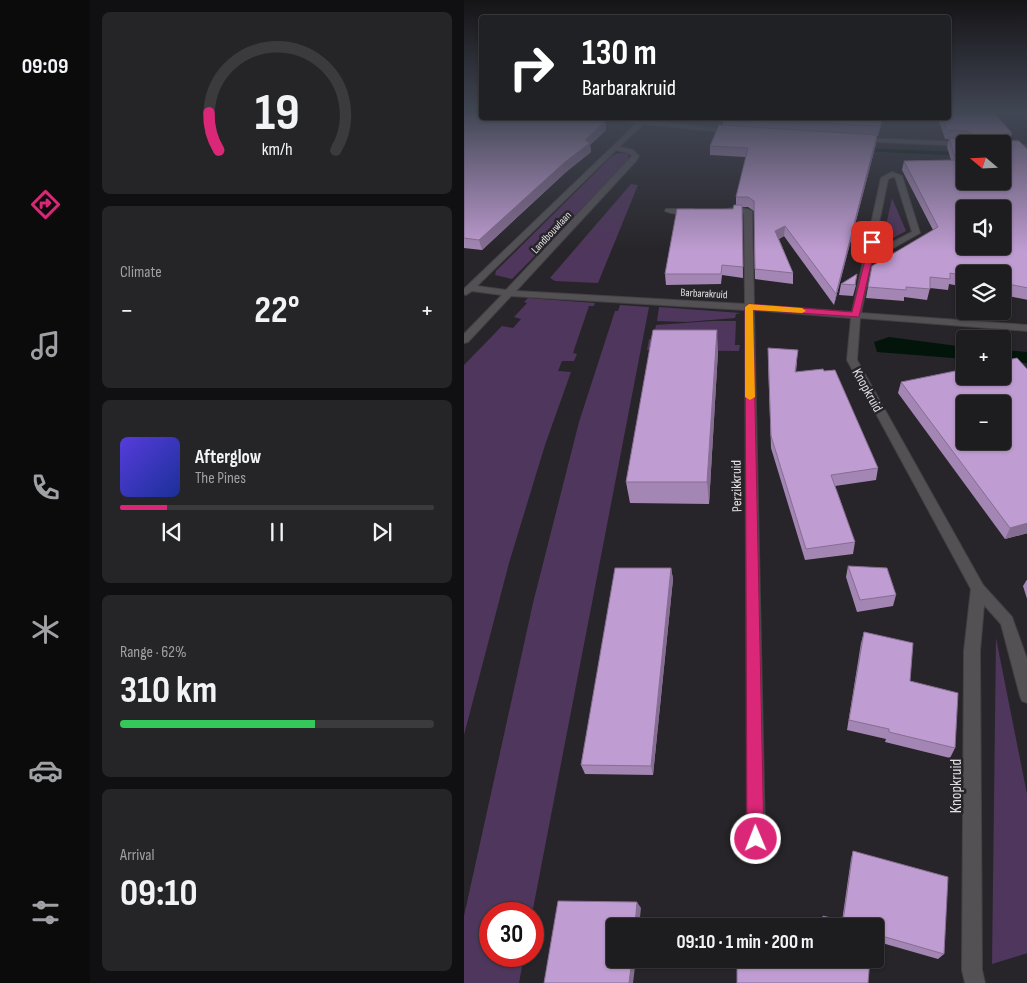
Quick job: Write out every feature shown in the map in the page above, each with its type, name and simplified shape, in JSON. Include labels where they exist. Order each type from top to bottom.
[{"type":"street","name":"Landbouwlaan","points":[[467,291],[603,159]]},
{"type":"street","name":"Landbouwlaan","points":[[464,340],[635,159]]},
{"type":"street","name":"Knopkruid","points":[[869,258],[916,233],[898,176],[892,174],[885,178],[856,315],[852,360],[978,589],[1007,621],[1014,640],[1027,696]]},
{"type":"street","name":"Perzikkruid","points":[[669,211],[748,211],[756,839]]},
{"type":"street","name":"Barbarakruid","points":[[467,291],[749,307],[1027,328]]},
{"type":"street","name":"Knopkruid","points":[[975,983],[972,970],[972,651],[978,589]]},
{"type":"shaded area","points":[[609,159],[629,159],[629,161],[512,279],[495,275],[496,271]]},
{"type":"shaded area","points":[[631,184],[638,185],[598,283],[555,281],[550,278]]},
{"type":"shaded area","points":[[892,198],[906,231],[882,244]]},
{"type":"shaded area","points":[[528,298],[595,303],[594,306],[589,306],[573,353],[577,354],[574,361],[562,361],[558,371],[571,372],[545,445],[509,563],[464,735],[464,365],[502,326],[513,328],[521,319],[514,317],[527,303],[524,302]]},
{"type":"shaded area","points":[[620,305],[649,307],[534,902],[479,902],[479,967],[522,967],[519,983],[464,983],[464,916],[533,603],[579,422],[615,311],[618,311]]},
{"type":"shaded area","points":[[659,307],[741,313],[736,314],[735,318],[686,322],[657,321]]},
{"type":"shaded area","points":[[736,321],[735,345],[740,345],[739,351],[647,350],[649,339],[653,339],[656,325]]},
{"type":"shaded area","points":[[889,337],[956,346],[956,358],[877,352],[874,342]]},
{"type":"shaded area","points":[[1011,351],[1027,352],[1027,363],[1011,362]]},
{"type":"shaded area","points":[[996,638],[1027,794],[1028,953],[992,964]]},
{"type":"building","points":[[464,159],[569,159],[479,240],[464,238]]},
{"type":"building","points":[[745,159],[871,159],[836,294],[785,226],[775,231],[793,273],[755,269],[754,201],[748,197],[736,197]]},
{"type":"building","points":[[1012,159],[1028,159],[1028,288],[1011,285],[1011,265],[956,265],[956,274],[950,273],[950,279],[930,277],[930,289],[906,287],[906,290],[868,287],[872,266],[938,227],[904,161],[956,160],[956,190],[1012,190]]},
{"type":"building","points":[[734,205],[742,205],[743,267],[722,265],[721,274],[665,274],[677,209],[733,209]]},
{"type":"building","points":[[857,274],[855,285],[841,284]]},
{"type":"building","points":[[653,330],[717,330],[707,482],[626,482]]},
{"type":"building","points":[[768,348],[798,350],[795,372],[823,369],[824,371],[835,370],[878,468],[831,475],[855,542],[806,549],[771,436]]},
{"type":"building","points":[[1017,358],[1028,370],[1028,523],[1010,528],[901,382],[956,371],[956,385],[1011,385],[1011,359]]},
{"type":"building","points":[[848,566],[887,568],[896,595],[860,600]]},
{"type":"building","points":[[615,568],[671,568],[651,766],[581,765]]},
{"type":"building","points":[[864,632],[913,643],[910,681],[958,693],[955,748],[889,732],[889,729],[849,720]]},
{"type":"building","points":[[853,851],[948,877],[944,954],[884,937],[884,918],[843,918]]},
{"type":"building","points":[[558,901],[637,902],[636,918],[606,918],[606,968],[631,968],[629,983],[544,983]]},
{"type":"building","points":[[737,968],[869,968],[868,983],[737,983]]},
{"type":"slow traffic","points":[[750,397],[749,307],[802,311]]},
{"type":"route","points":[[756,839],[749,307],[856,315],[872,242]]}]
